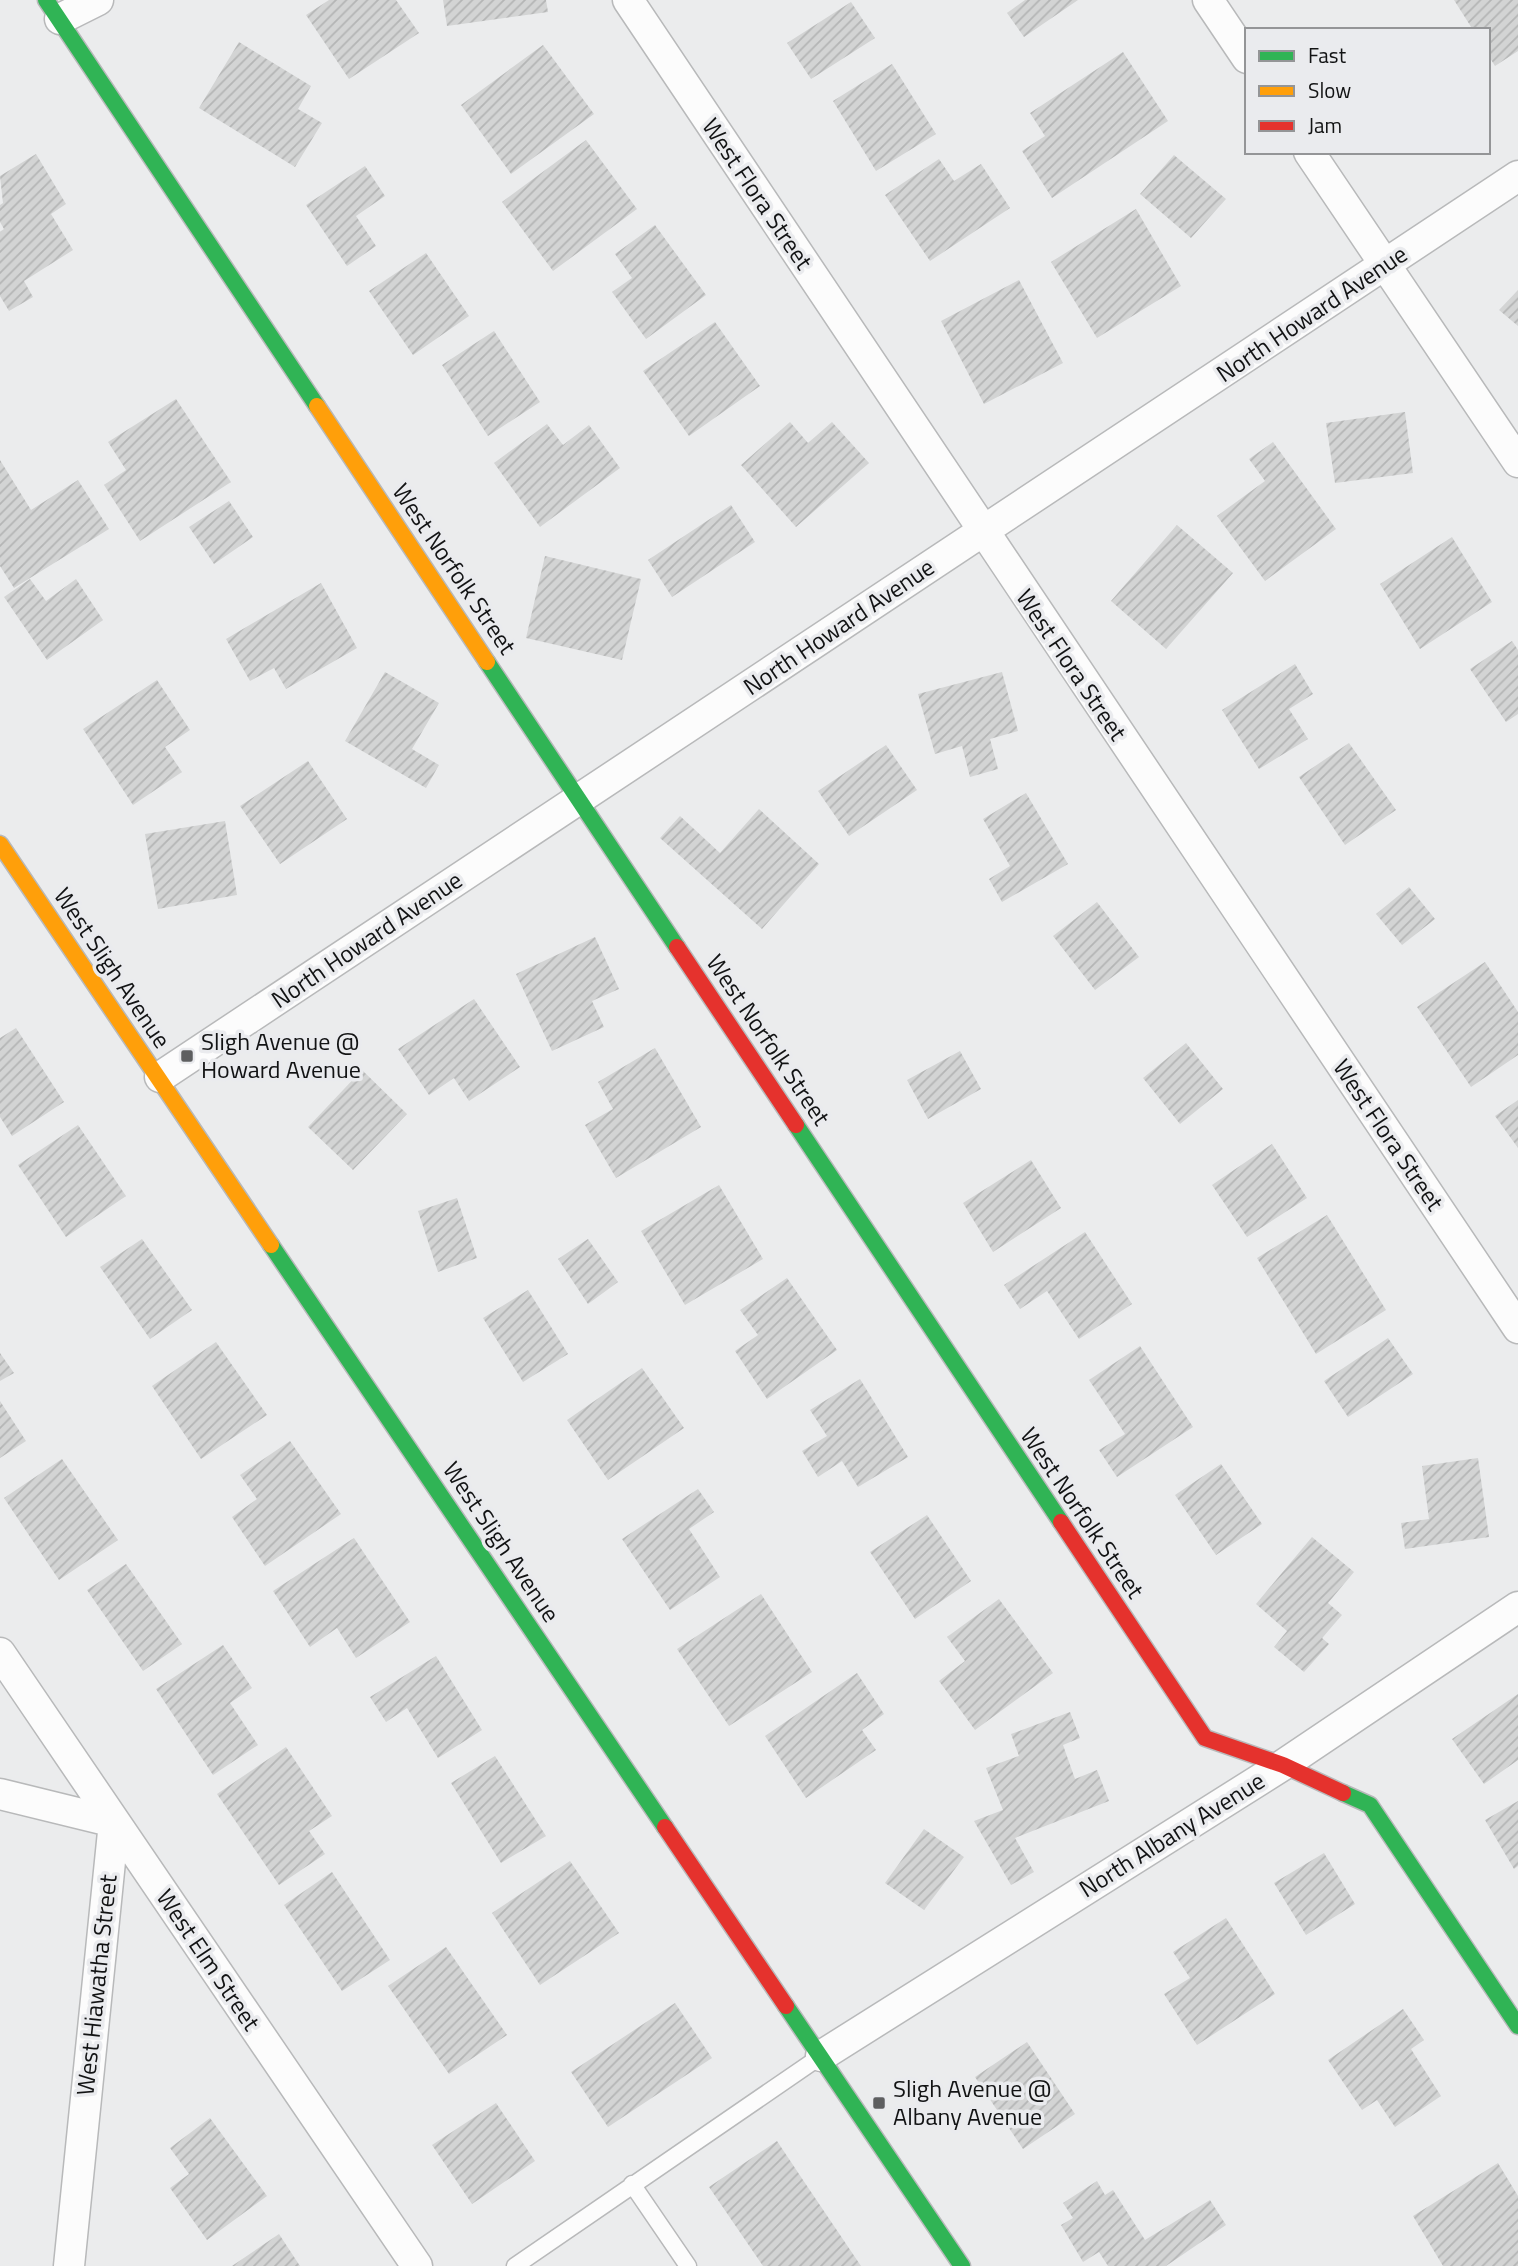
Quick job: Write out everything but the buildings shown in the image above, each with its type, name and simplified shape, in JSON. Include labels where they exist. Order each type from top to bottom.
[{"type":"street","points":[[53,10],[98,0]]},
{"type":"street","name":"West Flora Street","points":[[628,0],[982,533],[1518,1328]]},
{"type":"street","points":[[1208,0],[1245,55]]},
{"type":"street","name":"West Norfolk Street","points":[[53,10],[1205,1738],[1283,1765],[1370,1805],[1518,2025]]},
{"type":"street","points":[[1311,154],[1518,463]]},
{"type":"street","name":"North Howard Avenue","points":[[160,1077],[1518,176]]},
{"type":"street","name":"West Sligh Avenue","points":[[0,844],[962,2266]]},
{"type":"street","name":"North Albany Avenue","points":[[821,2056],[1283,1765],[1518,1607]]},
{"type":"street","name":"West Elm Street","points":[[0,1653],[417,2266]]},
{"type":"street","points":[[0,1794],[114,1822]]},
{"type":"street","name":"West Hiawatha Street","points":[[68,2266],[114,1822]]},
{"type":"lane","points":[[515,2266],[821,2056]]},
{"type":"lane","points":[[632,2185],[688,2266]]},
{"type":"traffic: fast","points":[[46,0],[317,406]]},
{"type":"traffic: fast","points":[[487,662],[677,947]]},
{"type":"traffic: fast","points":[[796,1125],[1061,1522]]},
{"type":"traffic: fast","points":[[271,1245],[665,1827]]},
{"type":"traffic: fast","points":[[1343,1793],[1370,1805],[1518,2026]]},
{"type":"traffic: fast","points":[[786,2006],[962,2266]]},
{"type":"traffic: slow","points":[[317,406],[487,662]]},
{"type":"traffic: slow","points":[[0,844],[271,1245]]},
{"type":"traffic: jam","points":[[677,947],[796,1125]]},
{"type":"traffic: jam","points":[[1061,1522],[1205,1738],[1283,1765],[1343,1793]]},
{"type":"traffic: jam","points":[[665,1827],[786,2006]]},
{"type":"place","name":"Sligh Avenue @ Howard Avenue","points":[[187,1056]]},
{"type":"place","name":"Sligh Avenue @ Albany Avenue","points":[[879,2103]]}]
